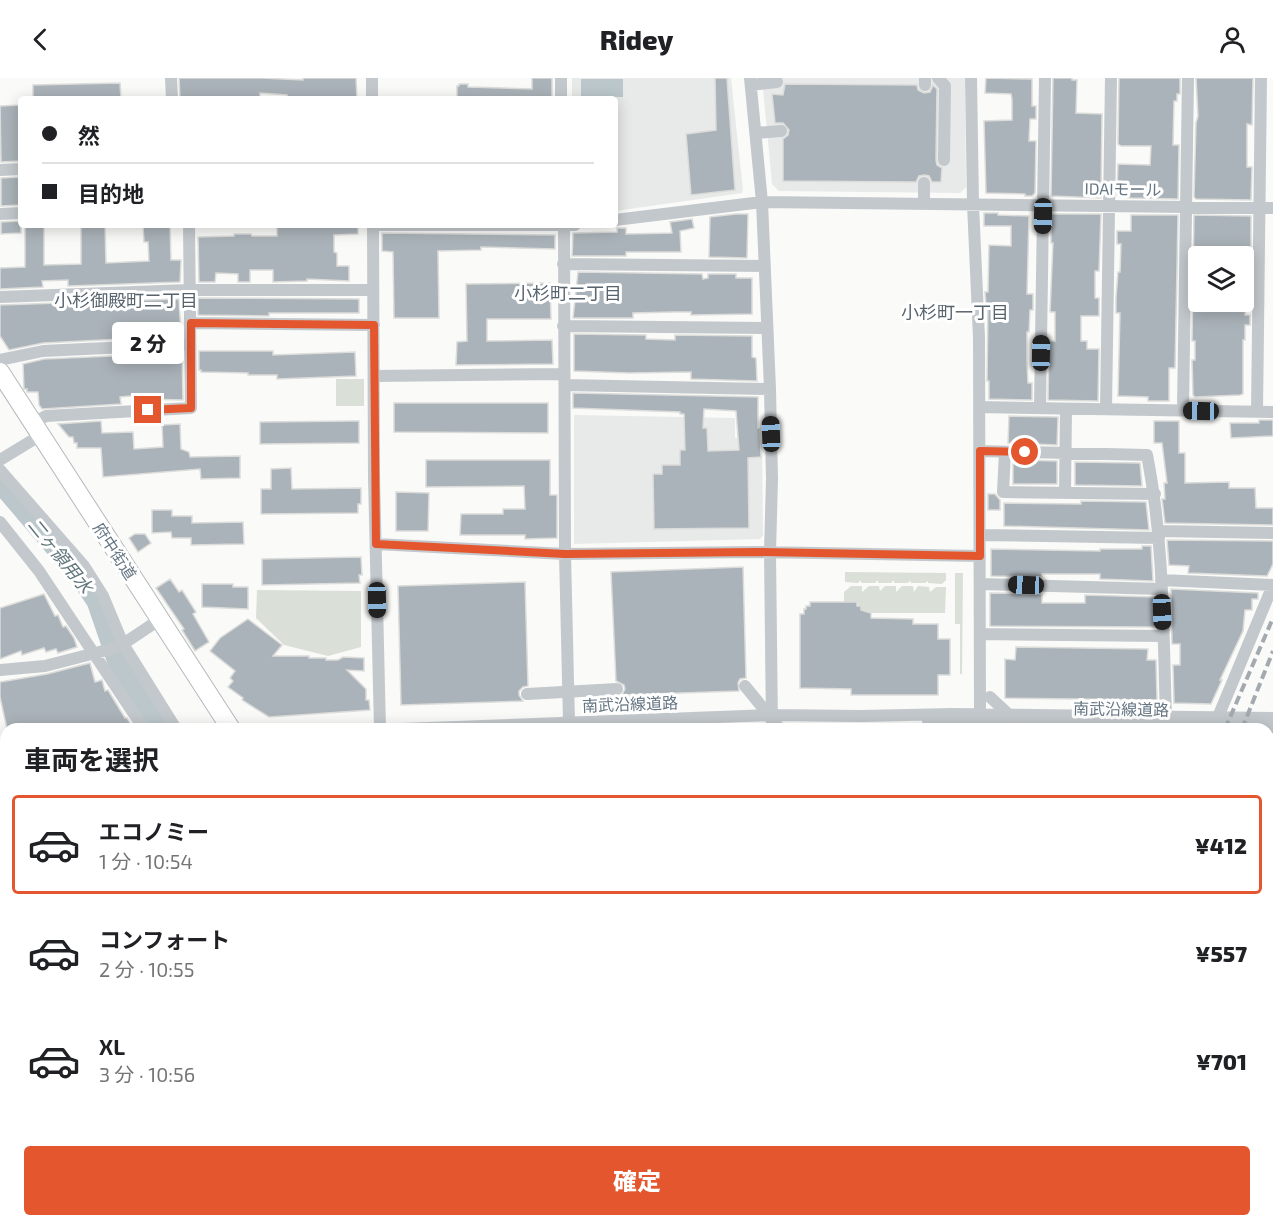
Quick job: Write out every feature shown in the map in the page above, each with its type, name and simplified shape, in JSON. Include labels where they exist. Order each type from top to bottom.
[{"type":"highway","name":"府中街道","points":[[0,372],[227,723]]},
{"type":"street","points":[[171,78],[172,96]]},
{"type":"street","points":[[372,78],[372,96]]},
{"type":"street","points":[[561,78],[561,96]]},
{"type":"street","points":[[938,78],[945,86],[944,160]]},
{"type":"street","points":[[971,78],[980,451],[980,715]]},
{"type":"street","points":[[1040,408],[1045,78]]},
{"type":"street","points":[[1106,409],[1111,78]]},
{"type":"street","points":[[1183,411],[1188,78]]},
{"type":"street","points":[[1257,412],[1261,78]]},
{"type":"street","points":[[772,723],[770,389],[762,202],[750,81],[777,82]]},
{"type":"street","points":[[756,133],[781,131]]},
{"type":"street","points":[[0,170],[18,169]]},
{"type":"street","points":[[924,183],[924,204]]},
{"type":"street","name":"IDAIモール","points":[[618,220],[762,202],[1273,208]]},
{"type":"street","points":[[0,214],[18,213]]},
{"type":"street","points":[[0,460],[37,429],[46,416],[191,408],[189,228]]},
{"type":"street","points":[[373,228],[380,723]]},
{"type":"street","points":[[567,228],[563,264],[563,326],[569,722]]},
{"type":"street","points":[[563,264],[765,266]]},
{"type":"street","points":[[0,297],[189,290],[373,290]]},
{"type":"street","points":[[191,323],[374,325]]},
{"type":"street","points":[[563,326],[766,328]]},
{"type":"street","points":[[0,360],[43,351],[190,344]]},
{"type":"street","points":[[374,376],[565,379],[770,389]]},
{"type":"street","points":[[979,407],[1273,412]]},
{"type":"street","points":[[1065,493],[1066,409]]},
{"type":"street","points":[[980,451],[1147,455],[1155,494],[1159,535],[1166,717]]},
{"type":"street","points":[[1005,452],[1004,492],[1155,494]]},
{"type":"street","points":[[0,470],[84,566],[103,596],[122,644],[172,723]]},
{"type":"street","points":[[0,522],[39,571],[140,723]]},
{"type":"street","points":[[981,535],[1273,533]]},
{"type":"street","points":[[376,544],[565,554],[770,552],[980,556]]},
{"type":"street","points":[[980,584],[1273,585],[1218,722]]},
{"type":"street","points":[[0,670],[45,666],[107,650],[122,644],[159,620]]},
{"type":"street","points":[[980,634],[1163,636]]},
{"type":"street","points":[[527,694],[617,689]]},
{"type":"street","points":[[749,694],[775,723]]},
{"type":"street","points":[[990,697],[1018,723]]},
{"type":"street","points":[[1269,723],[1273,706]]},
{"type":"street","name":"南武沿線道路","points":[[545,723],[772,715],[861,716],[952,722],[1050,723],[1166,717],[1178,723]]},
{"type":"street","name":"南武沿線道路","points":[[952,722],[980,715],[1050,723]]},
{"type":"street","name":"南武沿線道路","points":[[1199,723],[1244,723]]},
{"type":"shaded area","points":[[572,78],[731,78],[742,193],[618,211],[618,96],[572,96]]},
{"type":"shaded area","points":[[762,78],[965,78],[966,187],[960,193],[779,191],[772,184]]},
{"type":"shaded area","points":[[581,79],[623,79],[623,97],[581,96]]},
{"type":"shaded area","points":[[336,379],[364,379],[364,406],[336,406]]},
{"type":"shaded area","points":[[574,415],[735,418],[735,438],[762,439],[763,535],[760,539],[574,544]]},
{"type":"shaded area","points":[[845,572],[946,573],[946,580],[942,584],[928,583],[928,581],[925,583],[911,583],[911,581],[894,583],[894,580],[891,583],[878,583],[878,580],[875,583],[861,583],[861,580],[858,583],[845,582]]},
{"type":"shaded area","points":[[955,573],[963,573],[962,674],[960,674],[960,624],[955,624]]},
{"type":"shaded area","points":[[851,586],[862,586],[862,592],[869,586],[879,586],[880,591],[885,586],[896,586],[896,592],[902,586],[913,586],[914,592],[918,586],[929,587],[930,592],[936,587],[946,587],[945,613],[864,613],[857,602],[844,602],[844,592]]},
{"type":"shaded area","points":[[257,590],[361,591],[361,647],[328,656],[284,645],[256,618]]},
{"type":"building","points":[[179,78],[303,80],[303,78],[356,78],[357,96],[287,96],[260,93],[260,96],[180,96]]},
{"type":"building","points":[[532,78],[552,78],[552,96],[457,96],[459,84],[468,84],[468,87],[532,89]]},
{"type":"building","points":[[715,78],[727,78],[735,190],[691,195],[686,134],[716,130]]},
{"type":"building","points":[[986,78],[1032,79],[1032,106],[1036,106],[1036,119],[1030,119],[1029,141],[1036,141],[1035,193],[1032,196],[986,193],[984,121],[1012,120],[1012,99],[1011,94],[985,93]]},
{"type":"building","points":[[1053,78],[1077,80],[1076,113],[1102,114],[1101,198],[1051,196]]},
{"type":"building","points":[[1119,78],[1180,78],[1180,94],[1177,94],[1177,101],[1174,101],[1173,145],[1179,145],[1178,199],[1131,198],[1117,195],[1118,164],[1150,165],[1151,146],[1121,146],[1118,144]]},
{"type":"building","points":[[1196,78],[1253,78],[1252,125],[1247,124],[1247,167],[1252,167],[1251,200],[1196,199],[1194,197],[1198,116]]},
{"type":"building","points":[[120,83],[121,96],[33,96],[33,85]]},
{"type":"building","points":[[785,84],[917,85],[918,90],[924,93],[930,92],[933,85],[937,89],[936,160],[937,165],[942,168],[941,182],[932,182],[929,176],[925,175],[919,176],[916,182],[783,181],[783,139],[788,135],[789,130],[783,123],[775,123],[772,94],[783,95]]},
{"type":"building","points":[[18,105],[18,161],[1,162],[0,106]]},
{"type":"building","points":[[18,177],[18,205],[1,206],[1,178]]},
{"type":"building","points":[[984,213],[1029,216],[1027,294],[1033,294],[1033,310],[1030,310],[1029,332],[1027,332],[1027,361],[1028,383],[1032,383],[1032,400],[989,399],[989,381],[987,381],[988,305],[986,305],[985,292],[988,292],[989,245],[1011,246],[1011,226],[984,226]]},
{"type":"building","points":[[748,214],[747,258],[709,257],[710,217]]},
{"type":"building","points":[[1051,214],[1101,214],[1099,271],[1095,271],[1095,298],[1099,298],[1099,316],[1081,316],[1081,341],[1087,341],[1087,349],[1099,349],[1098,401],[1048,400],[1049,341],[1055,341],[1055,312],[1050,312],[1053,243],[1051,243]]},
{"type":"building","points":[[1131,215],[1178,215],[1175,368],[1169,368],[1169,401],[1148,401],[1148,397],[1118,396],[1120,313],[1116,313],[1116,298],[1121,244],[1117,244],[1117,231],[1131,231]]},
{"type":"building","points":[[1194,215],[1251,216],[1251,246],[1194,246]]},
{"type":"building","points":[[692,219],[694,228],[680,231],[681,252],[626,252],[626,256],[572,256],[573,233],[617,232],[617,228],[626,228],[626,234],[672,233],[670,222]]},
{"type":"building","points":[[18,221],[21,233],[1,234],[1,222]]},
{"type":"building","points":[[25,228],[44,228],[44,265],[81,264],[81,228],[105,228],[106,263],[149,261],[148,242],[144,242],[143,228],[170,228],[171,260],[181,260],[180,282],[68,286],[68,280],[42,281],[43,287],[0,289],[0,268],[25,267]]},
{"type":"building","points":[[277,228],[358,228],[358,234],[334,235],[337,266],[349,266],[349,281],[307,279],[307,281],[273,282],[273,270],[250,270],[250,282],[238,282],[238,274],[216,273],[215,282],[199,282],[198,237],[234,236],[234,234],[277,236]]},
{"type":"building","points":[[382,233],[555,235],[555,249],[481,247],[481,250],[438,251],[439,318],[394,318],[393,252],[382,251]]},
{"type":"building","points":[[578,272],[702,274],[703,279],[708,278],[708,274],[736,274],[736,278],[752,278],[752,314],[691,315],[691,312],[673,312],[633,313],[633,318],[573,318]]},
{"type":"building","points":[[550,283],[551,319],[487,319],[487,341],[552,340],[553,364],[456,365],[457,342],[467,341],[466,284]]},
{"type":"building","points":[[198,298],[359,299],[359,313],[269,313],[269,316],[198,315]]},
{"type":"building","points":[[179,299],[181,336],[43,343],[9,350],[0,336],[0,305]]},
{"type":"building","points":[[1192,312],[1245,312],[1245,315],[1250,315],[1250,325],[1245,325],[1245,340],[1243,340],[1243,394],[1195,397],[1193,395],[1192,360],[1195,360],[1195,341],[1192,341]]},
{"type":"building","points":[[574,334],[646,335],[646,339],[675,340],[675,335],[752,336],[752,357],[756,358],[757,381],[691,379],[691,372],[574,371]]},
{"type":"building","points":[[199,351],[273,351],[273,355],[355,352],[356,376],[277,379],[277,375],[201,372],[199,370]]},
{"type":"building","points":[[182,353],[183,400],[141,399],[141,395],[120,397],[121,404],[42,409],[39,405],[38,392],[27,392],[27,389],[24,389],[23,364],[44,359]]},
{"type":"building","points":[[573,393],[758,397],[761,457],[748,458],[749,528],[654,529],[653,474],[662,474],[662,465],[680,465],[680,450],[685,450],[684,414],[573,408]],"holes":[[[704,409],[736,411],[739,450],[708,451],[707,428],[703,428]]]},
{"type":"building","points":[[394,403],[548,403],[548,433],[394,432]]},
{"type":"building","points":[[1009,416],[1058,417],[1057,445],[1008,443]]},
{"type":"building","points":[[1259,420],[1273,420],[1273,436],[1231,438],[1230,423],[1259,423]]},
{"type":"building","points":[[101,421],[102,433],[133,432],[134,449],[163,447],[162,425],[180,424],[181,449],[189,452],[190,457],[240,456],[240,478],[201,479],[200,469],[103,477],[101,448],[77,448],[73,437],[69,437],[58,424]]},
{"type":"building","points":[[359,421],[359,443],[260,444],[260,422]]},
{"type":"building","points":[[1154,421],[1179,421],[1179,453],[1185,453],[1185,483],[1229,482],[1229,488],[1255,488],[1256,508],[1273,508],[1273,525],[1165,523],[1162,499],[1165,499],[1164,483],[1167,483],[1162,443],[1154,443]]},
{"type":"building","points":[[426,460],[550,460],[550,495],[557,495],[557,538],[525,539],[525,535],[460,535],[461,514],[503,514],[503,509],[525,509],[524,486],[426,487]]},
{"type":"building","points":[[1013,460],[1057,461],[1057,484],[1013,484]]},
{"type":"building","points":[[1075,462],[1140,463],[1142,486],[1075,485]]},
{"type":"building","points":[[291,468],[292,489],[361,488],[361,504],[358,504],[358,513],[261,514],[261,489],[271,489],[271,469]]},
{"type":"building","points":[[396,492],[429,493],[428,531],[396,531]]},
{"type":"building","points":[[988,494],[995,494],[1000,500],[1000,510],[988,510]]},
{"type":"building","points":[[1081,501],[1146,502],[1149,530],[1004,526],[1004,503],[1081,504]]},
{"type":"building","points":[[152,510],[172,510],[172,516],[192,516],[192,523],[243,522],[244,544],[191,545],[191,538],[172,538],[171,532],[152,533]]},
{"type":"building","points":[[135,534],[145,534],[151,543],[138,552],[129,538]]},
{"type":"building","points":[[1167,540],[1273,541],[1273,564],[1267,576],[1188,573],[1189,566],[1169,565]]},
{"type":"building","points":[[1142,546],[1151,546],[1153,581],[1100,579],[1100,574],[1042,574],[1042,577],[991,576],[991,549],[1100,551],[1100,549],[1142,549]]},
{"type":"building","points":[[361,557],[360,583],[262,585],[262,559]]},
{"type":"building","points":[[743,567],[746,678],[740,679],[739,691],[622,695],[624,685],[616,681],[611,572]]},
{"type":"building","points":[[170,579],[179,592],[182,590],[196,612],[193,614],[209,642],[195,651],[182,630],[184,629],[156,588]]},
{"type":"building","points":[[525,582],[528,686],[519,691],[523,701],[401,705],[398,586]]},
{"type":"building","points":[[202,584],[233,584],[233,587],[248,587],[248,609],[202,607]]},
{"type":"building","points":[[1171,589],[1258,593],[1258,599],[1252,599],[1252,610],[1245,610],[1243,631],[1211,704],[1174,703],[1173,665],[1180,665],[1180,644],[1172,644]]},
{"type":"building","points":[[990,593],[1042,594],[1042,603],[1085,603],[1085,595],[1154,597],[1155,627],[990,626]]},
{"type":"building","points":[[44,594],[55,616],[58,615],[63,627],[66,626],[77,647],[58,653],[56,649],[46,652],[44,648],[22,655],[21,651],[0,659],[0,608]]},
{"type":"building","points":[[810,602],[857,602],[861,610],[871,613],[871,618],[913,619],[913,624],[938,624],[938,639],[950,639],[950,675],[938,675],[938,695],[851,695],[851,689],[800,688],[800,614],[804,614],[804,609],[810,606]]},
{"type":"building","points":[[248,619],[282,645],[273,656],[309,656],[309,658],[326,658],[326,660],[338,660],[343,657],[364,658],[364,671],[347,670],[366,689],[366,700],[369,700],[370,710],[269,717],[242,700],[243,698],[228,687],[233,681],[230,678],[235,671],[210,651],[220,638]]},
{"type":"building","points":[[1016,647],[1148,649],[1147,660],[1156,660],[1157,700],[1005,698],[1005,659],[1015,660]]},
{"type":"building","points":[[90,663],[95,682],[102,680],[105,691],[108,690],[130,723],[6,723],[0,697],[0,682],[47,674]]},
{"type":"waterway","name":"二ヶ領用水","points":[[0,482],[80,576],[97,601],[118,662],[159,723]]},
{"type":"railway","points":[[1228,723],[1273,618]]},
{"type":"railway","points":[[1244,723],[1273,651]]},
{"type":"district","name":"小杉町二丁目","points":[[568,294]]},
{"type":"district","name":"小杉御殿町二丁目","points":[[126,301]]},
{"type":"district","name":"小杉町一丁目","points":[[955,313]]},
{"type":"route","points":[[148,410],[191,408],[191,323],[374,325],[376,544],[549,554],[757,552],[980,556],[980,451],[1025,452]]}]
